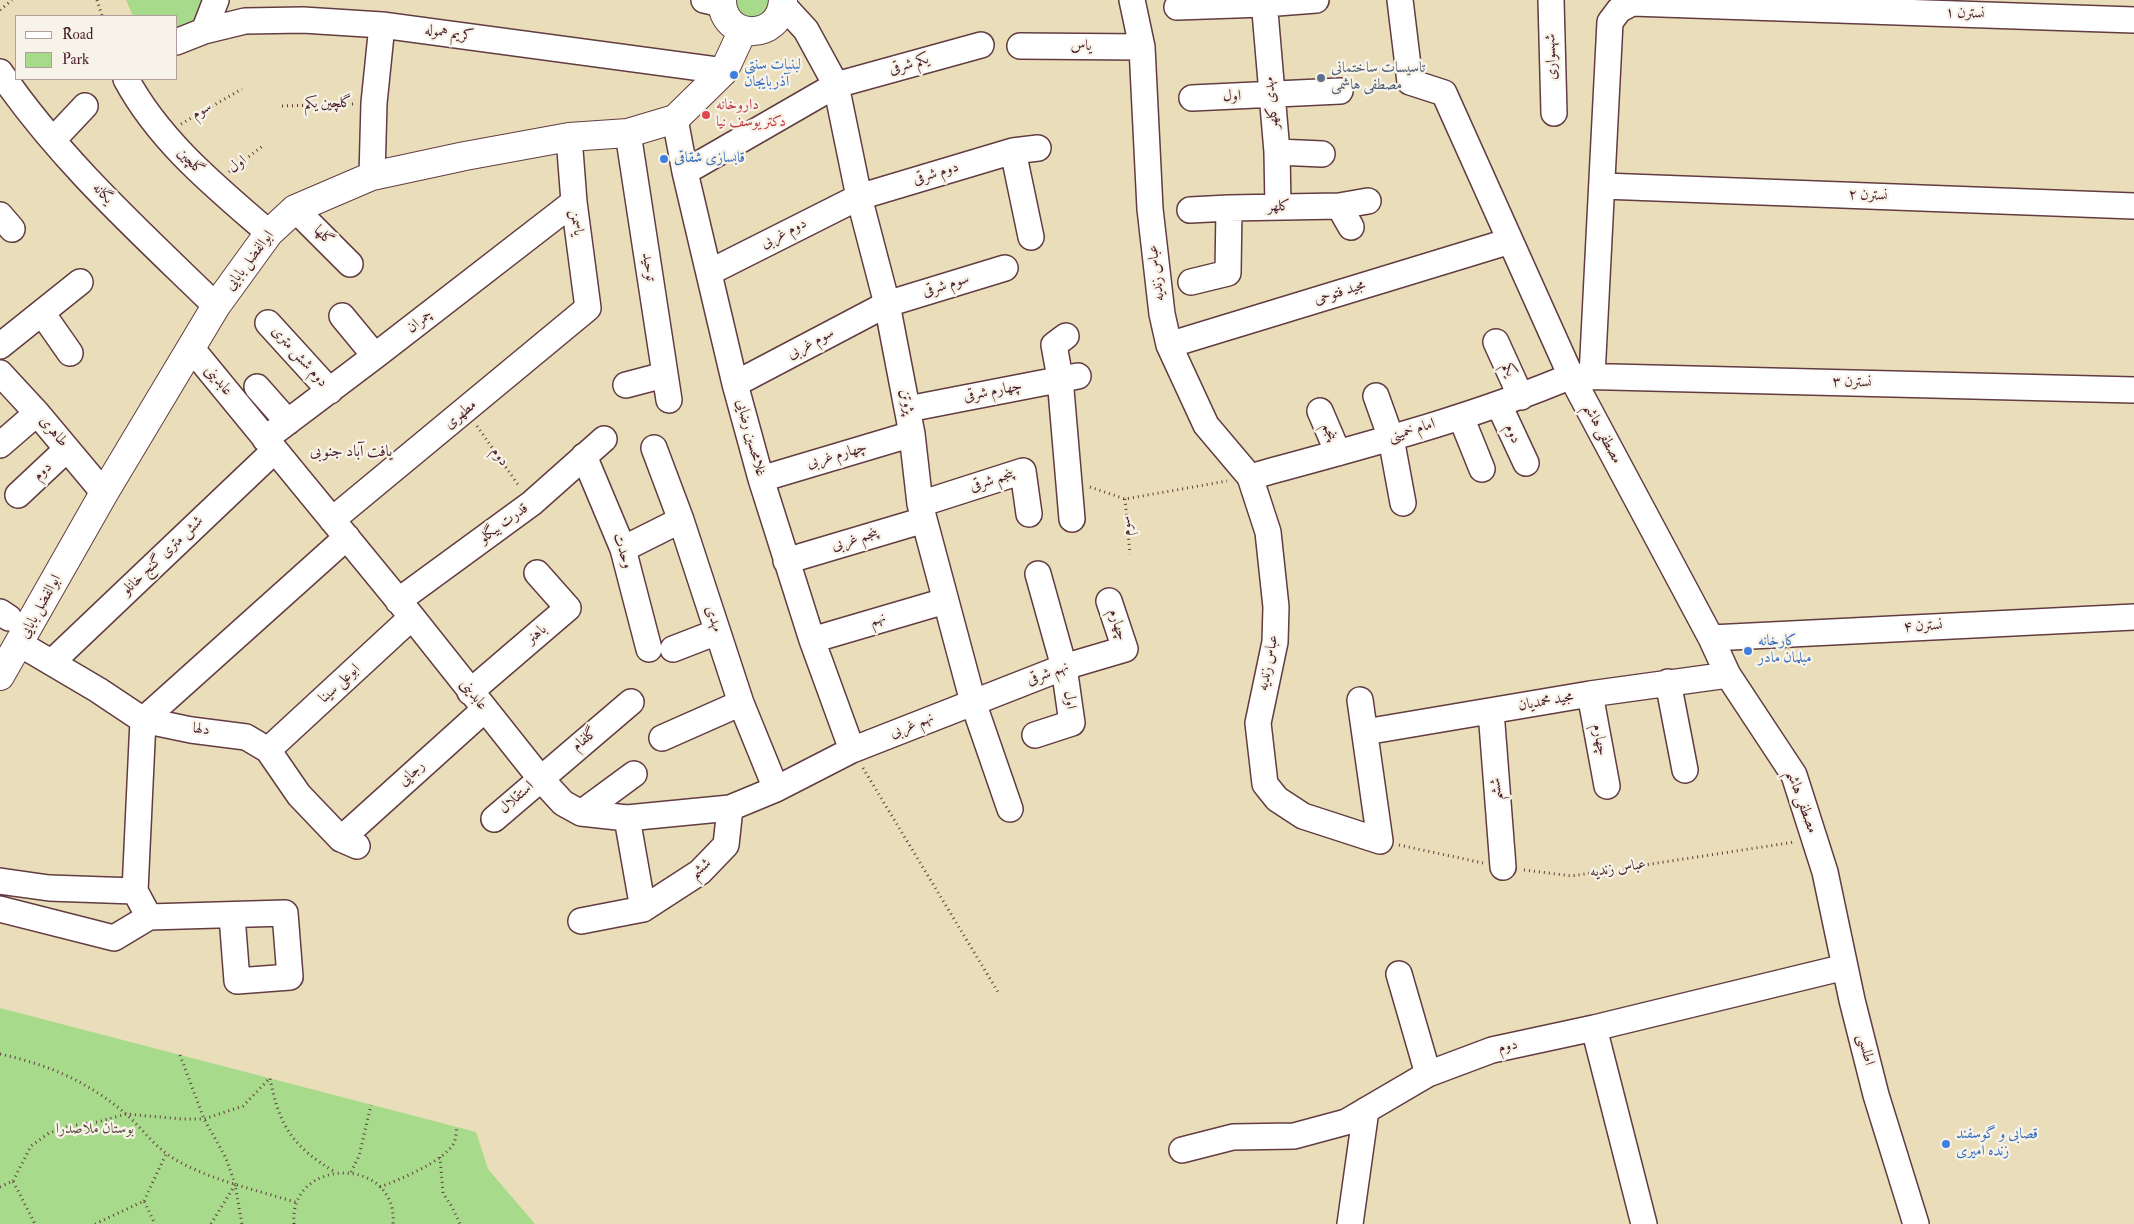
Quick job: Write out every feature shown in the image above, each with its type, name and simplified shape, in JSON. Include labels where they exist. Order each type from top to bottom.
[{"type":"main road","points":[[716,1],[729,20],[743,30],[752,32],[768,28],[779,16],[783,3]]},
{"type":"main road","name":"ابوالفضل بابایی","points":[[0,676],[20,644],[104,493],[192,349],[216,306],[269,233],[296,209],[372,176],[465,156],[569,137],[628,133],[675,119],[724,71],[743,30]]},
{"type":"street","points":[[204,31],[216,0]]},
{"type":"street","name":"عباس زندیه","points":[[1132,0],[1142,47],[1150,209],[1162,314],[1169,345],[1206,425],[1250,477],[1268,532],[1276,607],[1275,642],[1258,723],[1265,784],[1277,799],[1303,816],[1380,841]]},
{"type":"street","points":[[1177,6],[1316,0]]},
{"type":"street","name":"مصطفی هاشم","points":[[1400,0],[1410,82],[1444,93],[1510,241],[1581,376],[1728,675],[1794,775],[1825,872]]},
{"type":"street","name":"شهسواری","points":[[1551,0],[1554,113]]},
{"type":"street","name":"مهدی کلهر","points":[[1264,2],[1276,152],[1278,207]]},
{"type":"street","name":"پژوتن","points":[[783,3],[806,30],[836,85],[859,197],[887,304],[908,409],[922,512],[973,702],[1010,809]]},
{"type":"street","name":"نسترن ۱","points":[[1603,186],[1610,22],[1619,10],[1632,3],[2134,20]]},
{"type":"street","name":"کریم هموله","points":[[178,41],[204,31],[245,20],[303,20],[382,25],[724,71]]},
{"type":"street","name":"گلچین یکم","points":[[372,176],[374,103],[382,25]]},
{"type":"street","name":"یکم شرقی","points":[[685,172],[836,85],[981,45]]},
{"type":"street","name":"یاس","points":[[1020,46],[1142,47]]},
{"type":"street","name":"یگانه","points":[[7,71],[53,140],[100,192],[216,306]]},
{"type":"street","name":"گلچین","points":[[127,80],[163,134],[213,184],[269,233]]},
{"type":"street","points":[[1272,96],[1340,91]]},
{"type":"street","name":"اول","points":[[1192,98],[1272,96]]},
{"type":"street","points":[[53,140],[85,106]]},
{"type":"street","name":"غلامحسین رضایی","points":[[675,119],[685,172],[735,384],[761,479],[812,640],[852,750]]},
{"type":"street","name":"توحید","points":[[628,133],[669,400]]},
{"type":"street","name":"یاسمن","points":[[569,137],[574,202],[588,308]]},
{"type":"street","name":"دوم شرقی","points":[[859,197],[1012,151],[1038,148]]},
{"type":"street","points":[[1012,151],[1031,237]]},
{"type":"street","points":[[1276,152],[1322,154]]},
{"type":"street","points":[[1581,376],[1603,186]]},
{"type":"street","name":"نسترن ۲","points":[[1603,186],[2134,206]]},
{"type":"street","name":"دوم غربی","points":[[710,272],[859,197]]},
{"type":"street","name":"کلهر","points":[[1190,210],[1278,207],[1345,217],[1368,201]]},
{"type":"street","name":"چمران","points":[[270,444],[288,422],[574,202]]},
{"type":"street","points":[[1191,282],[1228,273],[1229,208]]},
{"type":"street","name":"گلها","points":[[296,209],[350,264]]},
{"type":"street","name":"مجید فتوحی","points":[[1169,345],[1510,241]]},
{"type":"street","name":"سوم شرقی","points":[[887,304],[1004,268]]},
{"type":"street","points":[[0,346],[80,282]]},
{"type":"street","name":"سوم غربی","points":[[735,384],[887,304]]},
{"type":"street","name":"مطهری","points":[[340,528],[466,411],[588,308]]},
{"type":"street","points":[[42,313],[70,353]]},
{"type":"street","points":[[342,316],[376,356]]},
{"type":"street","name":"دوم شش متری","points":[[268,323],[330,391]]},
{"type":"street","points":[[1066,336],[1054,345],[1069,377],[1069,479],[1072,519]]},
{"type":"street","name":"یکم","points":[[1496,342],[1510,401]]},
{"type":"street","name":"عابدینی","points":[[192,349],[340,528],[477,701],[563,803],[581,813],[626,818],[730,808],[776,789],[852,750]]},
{"type":"street","name":"طاهری","points":[[0,373],[37,413],[104,493]]},
{"type":"street","points":[[626,385],[664,376]]},
{"type":"street","name":"نسترن ۳","points":[[1581,376],[2134,390]]},
{"type":"street","name":"امام خمینی","points":[[1250,477],[1391,438],[1510,401],[1581,376]]},
{"type":"street","name":"چهارم شرقی","points":[[908,409],[1069,377]]},
{"type":"street","points":[[257,387],[288,422]]},
{"type":"street","points":[[1376,396],[1391,438],[1403,504]]},
{"type":"street","name":"دوم","points":[[1510,401],[1526,463]]},
{"type":"street","name":"پنجم","points":[[1320,411],[1338,453]]},
{"type":"street","points":[[0,445],[37,413]]},
{"type":"street","points":[[1461,416],[1482,469]]},
{"type":"street","name":"چهارم غربی","points":[[761,479],[912,434]]},
{"type":"street","name":"قدرت بیگلو","points":[[405,609],[532,504],[604,439]]},
{"type":"street","name":"شش متری گنج خانلو","points":[[52,662],[270,444]]},
{"type":"street","name":"مهدی","points":[[654,448],[681,520],[741,703],[776,789]]},
{"type":"street","name":"دوم","points":[[18,495],[67,449]]},
{"type":"street","name":"وحدت","points":[[584,456],[623,549],[649,649]]},
{"type":"street","name":"پنجم شرقی","points":[[922,512],[1023,471],[1029,514]]},
{"type":"street","name":"پنجم غربی","points":[[786,561],[922,512]]},
{"type":"street","points":[[623,549],[681,520]]},
{"type":"street","points":[[149,917],[135,891],[143,720],[340,528]]},
{"type":"street","name":"باهنر","points":[[477,701],[568,608],[537,573]]},
{"type":"street","points":[[1038,574],[1064,667]]},
{"type":"street","name":"نهم","points":[[812,640],[945,601]]},
{"type":"street","name":"چهارم","points":[[1109,601],[1125,648]]},
{"type":"street","name":"ابوعلی سینا","points":[[268,750],[405,609]]},
{"type":"street","name":"نسترن ۴","points":[[1711,638],[2134,617]]},
{"type":"street","points":[[673,649],[717,632]]},
{"type":"street","name":"دلها","points":[[20,644],[52,662],[143,720],[191,730],[246,737],[268,750],[299,795],[349,842]]},
{"type":"street","name":"نهم شرقی","points":[[973,702],[1064,667],[1125,648]]},
{"type":"street","name":"اول","points":[[1035,736],[1072,723],[1064,667]]},
{"type":"street","name":"مجید محمدیان","points":[[1364,732],[1590,694],[1728,675]]},
{"type":"street","points":[[1668,682],[1685,770]]},
{"type":"street","name":"چهارم","points":[[1590,694],[1607,786]]},
{"type":"street","points":[[1360,700],[1380,841]]},
{"type":"street","name":"رجایی","points":[[349,842],[477,701]]},
{"type":"street","name":"گلفام","points":[[540,778],[631,702]]},
{"type":"street","name":"نهم غربی","points":[[852,750],[973,702]]},
{"type":"street","points":[[662,738],[741,703]]},
{"type":"street","name":"ششم","points":[[1491,711],[1503,867]]},
{"type":"street","points":[[581,813],[634,774]]},
{"type":"street","name":"استقلال","points":[[494,819],[540,778]]},
{"type":"street","name":"ششم","points":[[581,921],[643,909],[700,872],[726,845],[730,808]]},
{"type":"street","points":[[626,818],[643,909]]},
{"type":"street","name":"اطلسی","points":[[1825,872],[1845,967],[1876,1096],[1916,1224]]},
{"type":"street","points":[[0,881],[49,888],[135,891]]},
{"type":"street","points":[[0,909],[114,938],[149,917],[232,916]]},
{"type":"street","name":"دوم","points":[[1182,1150],[1233,1137],[1294,1136],[1346,1122],[1428,1074],[1492,1050],[1594,1028],[1845,967]]},
{"type":"street","points":[[1399,974],[1428,1074]]},
{"type":"street","points":[[1594,1028],[1644,1224]]},
{"type":"street","points":[[1350,1224],[1366,1110]]},
{"type":"path","points":[[0,10],[12,0]]},
{"type":"path","points":[[97,0],[102,15]]},
{"type":"path","name":"سوم","points":[[163,134],[242,89]]},
{"type":"path","name":"گلچین یکم","points":[[282,106],[374,103]]},
{"type":"path","name":"اول","points":[[213,184],[264,145]]},
{"type":"path","name":"دوم","points":[[466,411],[532,504]]},
{"type":"path","points":[[1069,479],[1125,499],[1250,477]]},
{"type":"path","name":"سوم","points":[[1125,499],[1130,554]]},
{"type":"path","points":[[852,750],[998,992]]},
{"type":"path","name":"عباس زندیه","points":[[1380,841],[1503,867],[1572,876],[1815,839]]},
{"type":"path","points":[[0,1054],[34,1062],[65,1073],[94,1089],[126,1114],[166,1154],[200,1172],[298,1203]]},
{"type":"path","points":[[180,1055],[204,1119],[226,1158],[235,1184],[242,1224]]},
{"type":"path","points":[[0,1187],[13,1181],[32,1146],[49,1133],[70,1126],[98,1122],[126,1114],[204,1119],[243,1106],[270,1078],[281,1120],[296,1141],[313,1159],[335,1172]]},
{"type":"path","points":[[351,1172],[359,1156],[371,1105]]},
{"type":"path","points":[[380,1187],[401,1179],[440,1156],[454,1143],[457,1127]]},
{"type":"path","points":[[95,1224],[144,1201],[166,1154]]},
{"type":"path","points":[[440,1156],[443,1193],[460,1224]]},
{"type":"path","points":[[294,1224],[298,1203],[307,1188],[320,1178],[335,1172],[351,1172],[367,1177],[380,1187],[389,1201],[394,1217],[393,1224]]},
{"type":"path","points":[[13,1181],[35,1224]]},
{"type":"path","points":[[211,1224],[235,1184]]},
{"type":"path","points":[[144,1201],[155,1224]]},
{"type":"green space","points":[[126,0],[203,0],[191,30],[178,33],[178,15],[133,15]]},
{"type":"green space","points":[[729,0],[778,0],[773,13],[744,22]]},
{"type":"green space","name":"بوستان ملاصدرا","points":[[0,1008],[476,1132],[488,1169],[535,1224],[0,1224]]},
{"type":"place","name":"لبنیات سنتی آذربایجان","points":[[734,75]]},
{"type":"place","name":"تاسیسات ساختمانی مصطفی هاشمی","points":[[1321,78]]},
{"type":"place","name":"داروخانه دکتر یوسف نیا","points":[[706,115]]},
{"type":"place","name":"قابسازی شقاقی","points":[[664,159]]},
{"type":"place","name":"کارخانه مبلمان مادر","points":[[1748,651]]},
{"type":"place","name":"قصابی و گوسفند زنده امیری","points":[[1946,1144]]},
{"type":"district","name":"یافت آباد جنوبی","points":[[351,453]]}]
